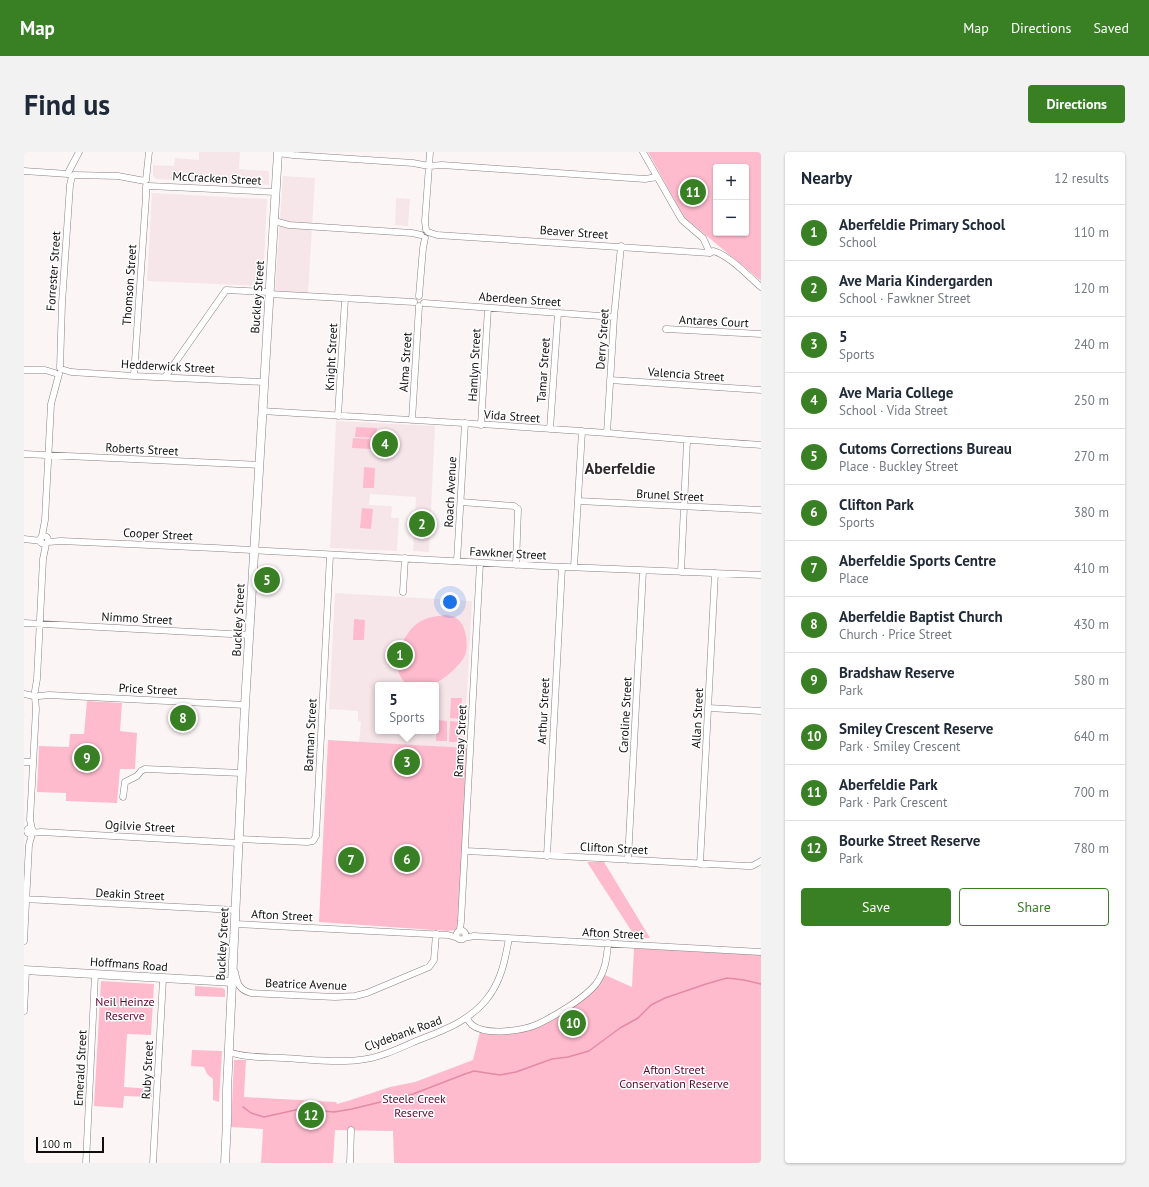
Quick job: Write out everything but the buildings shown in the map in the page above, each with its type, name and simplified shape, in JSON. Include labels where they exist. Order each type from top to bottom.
[{"type":"main road","name":"Buckley Street","points":[[225,1163],[245,705],[263,382],[278,154]]},
{"type":"main road","name":"Hoffmans Road","points":[[25,970],[233,982]]},
{"type":"main road","name":"Buckley Street","points":[[220,1163],[227,1090]]},
{"type":"street","name":"Forrester Street","points":[[24,941],[51,404],[58,371],[71,173],[73,163],[79,152]]},
{"type":"street","name":"Thomson Street","points":[[134,376],[149,152]]},
{"type":"street","points":[[419,304],[416,298],[419,296],[425,234],[430,152]]},
{"type":"street","points":[[643,152],[679,215],[703,238],[710,253]]},
{"type":"street","points":[[278,154],[645,179],[657,177]]},
{"type":"street","name":"McCracken Street","points":[[24,171],[118,176],[133,178],[158,186],[275,192]]},
{"type":"street","name":"Beaver Street","points":[[274,224],[710,253],[713,251],[719,252],[761,287]]},
{"type":"street","name":"Derry Street","points":[[606,433],[614,317],[621,246]]},
{"type":"street","name":"Aberdeen Street","points":[[165,377],[226,290],[614,317]]},
{"type":"street","name":"Knight Street","points":[[338,416],[345,299]]},
{"type":"street","name":"Alma Street","points":[[412,420],[419,304]]},
{"type":"street","name":"Hamlyn Street","points":[[481,425],[488,308]]},
{"type":"street","name":"Tamar Street","points":[[550,429],[558,313]]},
{"type":"street","name":"Antares Court","points":[[666,329],[761,334]]},
{"type":"street","name":"Hedderwick Street","points":[[24,370],[263,382]]},
{"type":"street","name":"Valencia Street","points":[[610,380],[761,390]]},
{"type":"street","name":"Vida Street","points":[[262,412],[550,429],[688,441],[761,445]]},
{"type":"street","name":"Roach Avenue","points":[[457,561],[465,424]]},
{"type":"street","points":[[574,567],[582,432]]},
{"type":"street","points":[[681,572],[683,507],[688,441]]},
{"type":"street","name":"Roberts Street","points":[[24,454],[259,466]]},
{"type":"street","name":"Brunel Street","points":[[578,501],[761,510]]},
{"type":"street","points":[[461,502],[514,506],[518,509],[516,565]]},
{"type":"street","name":"Cooper Street","points":[[25,539],[254,550]]},
{"type":"street","name":"Fawkner Street","points":[[254,550],[516,565],[761,575]]},
{"type":"street","name":"Batman Street","points":[[239,841],[307,842],[313,841],[316,836],[330,554]]},
{"type":"street","points":[[403,592],[405,558]]},
{"type":"street","name":"Ramsay Street","points":[[461,934],[480,562]]},
{"type":"street","name":"Arthur Street","points":[[547,856],[562,567]]},
{"type":"street","name":"Caroline Street","points":[[628,860],[644,571]]},
{"type":"street","name":"Allan Street","points":[[700,864],[716,573]]},
{"type":"street","name":"Nimmo Street","points":[[24,624],[249,635]]},
{"type":"street","name":"Price Street","points":[[24,694],[245,705]]},
{"type":"street","points":[[709,708],[761,711]]},
{"type":"street","points":[[24,762],[33,762]]},
{"type":"street","points":[[123,796],[125,782],[137,776],[141,770],[145,769],[242,773]]},
{"type":"street","name":"Ogilvie Street","points":[[29,831],[239,841]]},
{"type":"street","name":"Clifton Street","points":[[466,851],[747,866],[752,866],[761,861]]},
{"type":"street","name":"Deakin Street","points":[[25,900],[236,910]]},
{"type":"street","name":"Afton Street","points":[[235,924],[448,935],[461,934],[474,936],[761,952]]},
{"type":"street","name":"Beatrice Avenue","points":[[234,964],[236,981],[243,990],[251,993],[350,997],[361,995],[429,966],[434,960],[436,934]]},
{"type":"street","name":"Clydebank Road","points":[[229,1052],[246,1056],[338,1061],[375,1058],[403,1047],[454,1026],[467,1018],[482,1005],[496,986],[505,962],[509,938]]},
{"type":"street","points":[[467,1018],[474,1026],[499,1031],[519,1030],[545,1020],[584,995],[596,983],[606,963],[608,943]]},
{"type":"street","points":[[751,951],[761,947]]},
{"type":"street","points":[[24,1011],[25,970]]},
{"type":"street","name":"Emerald Street","points":[[86,1163],[95,974]]},
{"type":"street","name":"Ruby Street","points":[[153,1163],[163,979]]},
{"type":"street","points":[[350,1163],[351,1130]]},
{"type":"shaded area","points":[[199,152],[240,152],[239,169],[269,171],[269,185],[156,179],[153,176],[153,165],[174,166],[175,158],[199,160]]},
{"type":"shaded area","points":[[283,176],[315,178],[308,294],[275,292]]},
{"type":"shaded area","points":[[152,193],[267,199],[263,286],[147,281]]},
{"type":"shaded area","points":[[396,198],[410,199],[408,226],[395,225]]},
{"type":"shaded area","points":[[336,421],[435,426],[429,552],[413,551],[416,497],[370,494],[369,505],[392,506],[391,518],[399,518],[397,551],[330,548]]},
{"type":"shaded area","points":[[335,593],[472,601],[464,748],[359,742],[361,722],[358,721],[358,711],[329,709]]},
{"type":"green space","points":[[648,152],[761,152],[761,281],[684,217]]},
{"type":"green space","points":[[356,427],[377,428],[376,438],[355,437]]},
{"type":"green space","points":[[353,438],[373,439],[373,449],[352,448]]},
{"type":"green space","points":[[364,467],[375,468],[374,488],[363,488]]},
{"type":"green space","points":[[362,508],[373,509],[371,529],[360,528]]},
{"type":"green space","points":[[447,615],[454,617],[462,624],[467,640],[465,655],[456,668],[437,682],[405,682],[401,677],[398,666],[399,650],[411,629],[423,620]]},
{"type":"green space","points":[[354,619],[365,620],[364,640],[353,640]]},
{"type":"green space","points":[[451,698],[462,698],[461,719],[450,718]]},
{"type":"green space","points":[[87,701],[122,703],[120,731],[137,733],[135,769],[120,769],[117,803],[66,801],[66,793],[37,792],[39,746],[69,747],[70,734],[84,734]]},
{"type":"green space","points":[[439,720],[447,721],[447,741],[436,741],[436,734],[439,734]]},
{"type":"green space","points":[[450,721],[460,722],[459,742],[449,742]]},
{"type":"green space","points":[[328,740],[468,748],[458,926],[455,930],[448,931],[319,922]]},
{"type":"green space","points":[[587,862],[604,862],[650,938],[636,938]]},
{"type":"green space","name":"Afton Street Conservation Reserve","points":[[634,948],[761,954],[761,1163],[394,1163],[393,1131],[335,1130],[333,1163],[261,1163],[263,1129],[231,1127],[234,1060],[246,1060],[244,1097],[336,1102],[337,1104],[390,1087],[415,1082],[473,1060],[480,1032],[505,1034],[535,1028],[556,1017],[584,999],[593,992],[605,975],[632,987]]},
{"type":"green space","name":"Neil Heinze Reserve","points":[[101,981],[154,984],[151,1035],[127,1034],[124,1087],[152,1089],[152,1097],[124,1096],[123,1108],[94,1106]]},
{"type":"green space","points":[[195,986],[223,988],[225,990],[225,997],[195,996]]},
{"type":"green space","points":[[192,1050],[222,1051],[219,1102],[213,1100],[213,1079],[207,1074],[204,1067],[191,1066]]},
{"type":"waterway","points":[[243,1107],[251,1113],[264,1117],[300,1109],[334,1112],[413,1094],[474,1071],[500,1075],[516,1072],[552,1059],[568,1057],[589,1051],[620,1028],[638,1018],[651,1005],[665,998],[727,978],[761,984]]},
{"type":"place","name":"Aberfeldie Park","points":[[693,192]]},
{"type":"place","name":"Ave Maria College","points":[[385,444]]},
{"type":"place","name":"Ave Maria Kindergarden","points":[[422,524]]},
{"type":"place","name":"Cutoms Corrections Bureau","points":[[267,580]]},
{"type":"place","name":"Aberfeldie Primary School","points":[[400,655]]},
{"type":"place","name":"Aberfeldie Baptist Church","points":[[183,718]]},
{"type":"place","name":"Bradshaw Reserve","points":[[87,758]]},
{"type":"place","name":"5","points":[[407,762]]},
{"type":"place","name":"Clifton Park","points":[[407,859]]},
{"type":"place","name":"Aberfeldie Sports Centre","points":[[351,860]]},
{"type":"place","name":"Smiley Crescent Reserve","points":[[573,1023]]},
{"type":"place","name":"Bourke Street Reserve","points":[[311,1115]]},
{"type":"district","name":"Aberfeldie","points":[[620,468]]},
{"type":"park label","name":"Steele Creek Reserve","points":[[414,1105]]}]
